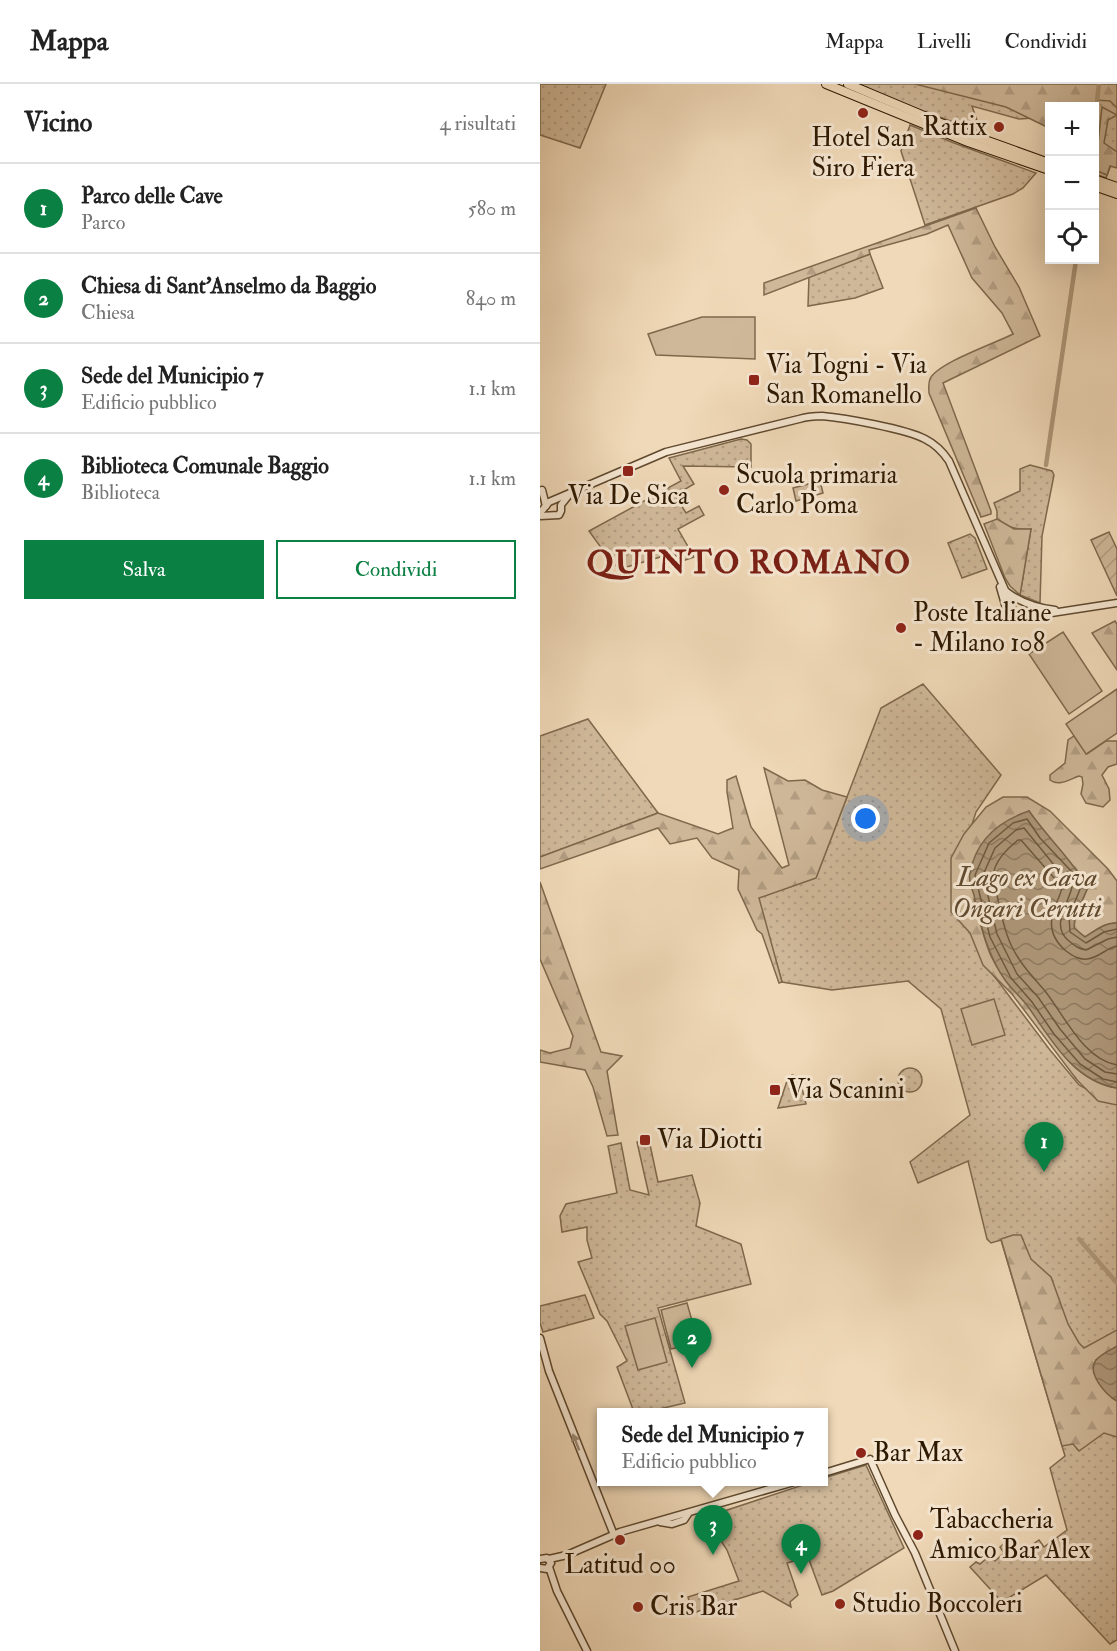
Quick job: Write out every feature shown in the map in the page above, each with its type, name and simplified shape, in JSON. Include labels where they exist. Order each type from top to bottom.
[{"type":"main road","points":[[826,84],[968,142],[1045,169]]},
{"type":"main road","points":[[848,84],[960,130],[1045,161]]},
{"type":"main road","points":[[1099,180],[1117,187]]},
{"type":"main road","points":[[1099,187],[1117,194]]},
{"type":"street","points":[[546,507],[571,492],[666,452],[799,419],[822,416],[902,431],[935,445],[949,461],[1014,613],[1013,619]]},
{"type":"street","points":[[543,492],[548,515],[553,517],[559,515],[561,505],[571,492]]},
{"type":"street","points":[[546,507],[561,505]]},
{"type":"street","points":[[997,575],[1004,603],[1008,614],[1013,619]]},
{"type":"street","points":[[1004,589],[1031,606],[1064,611]]},
{"type":"street","points":[[1013,619],[1117,603]]},
{"type":"street","points":[[540,1338],[549,1371],[614,1535]]},
{"type":"street","points":[[828,1472],[870,1459],[915,1553],[956,1651]]},
{"type":"street","points":[[545,1567],[567,1554],[614,1535],[781,1486]]},
{"type":"street","points":[[540,1559],[544,1557],[545,1567],[585,1651]]},
{"type":"green space","points":[[540,84],[606,84],[580,148],[540,135]]},
{"type":"green space","points":[[859,84],[1117,84],[1117,167],[1111,165],[1106,178],[1099,175],[1099,102],[1045,102],[1045,109],[1034,118],[1019,119],[972,106],[981,132],[892,100]]},
{"type":"green space","points":[[915,84],[1117,84],[1117,108],[1110,101],[1045,102],[1045,126],[1006,107]]},
{"type":"green space","points":[[1102,107],[1117,115],[1108,120],[1104,143],[1117,152],[1117,168],[1110,166],[1107,175],[1099,172]]},
{"type":"green space","points":[[910,125],[1036,173],[1023,188],[1013,194],[925,225],[901,151]]},
{"type":"green space","points":[[976,208],[995,247],[1019,287],[1040,336],[943,383],[991,511],[991,514],[981,517],[929,393],[929,383],[935,373],[944,366],[1013,334],[1002,313],[972,278],[948,225],[927,234],[869,250],[870,254],[764,295],[764,283]]},
{"type":"green space","points":[[870,254],[883,288],[855,298],[808,306],[809,276]]},
{"type":"green space","points":[[702,317],[755,317],[755,359],[656,355],[648,334]]},
{"type":"green space","points":[[741,439],[751,444],[751,467],[683,466],[694,484],[675,495],[686,513],[699,506],[704,515],[678,529],[694,557],[679,562],[674,553],[620,569],[617,567],[589,531],[681,481],[669,458]]},
{"type":"green space","points":[[1030,465],[1052,471],[1054,475],[1042,536],[1040,603],[1020,595],[1031,529],[1013,528],[1001,522],[997,519],[994,503],[1020,491],[1020,469]]},
{"type":"green space","points":[[820,481],[823,493],[796,501],[793,488]]},
{"type":"green space","points":[[997,519],[1014,529],[1031,529],[1020,595],[1005,578],[984,524]]},
{"type":"green space","points":[[1109,532],[1117,549],[1117,596],[1091,540]]},
{"type":"green space","points":[[970,534],[975,538],[987,569],[962,578],[948,543]]},
{"type":"green space","points":[[1115,621],[1117,624],[1117,670],[1092,633]]},
{"type":"green space","points":[[1063,632],[1102,691],[1069,714],[1029,654]]},
{"type":"green space","points":[[923,684],[1001,775],[976,812],[964,849],[982,960],[1079,1085],[1099,1096],[1117,1098],[1117,1640],[1110,1644],[1046,1575],[1002,1602],[970,1567],[976,1562],[980,1564],[987,1558],[995,1561],[1004,1553],[1000,1547],[1011,1537],[1023,1551],[1039,1540],[1044,1547],[1067,1530],[1050,1468],[1065,1456],[1001,1240],[991,1243],[987,1239],[968,1161],[918,1183],[910,1162],[970,1115],[941,1009],[908,981],[832,990],[782,982],[758,898],[816,878],[881,708]]},
{"type":"green space","points":[[1117,689],[1117,733],[1086,754],[1066,724]]},
{"type":"green space","points":[[588,719],[658,813],[540,857],[540,736]]},
{"type":"green space","points":[[1074,736],[1087,754],[1106,741],[1117,741],[1117,764],[1108,767],[1102,775],[1109,789],[1110,800],[1103,807],[1086,803],[1081,794],[1082,777],[1061,783],[1050,780],[1050,775],[1065,763],[1068,740]]},
{"type":"green space","points":[[764,768],[788,781],[805,780],[822,790],[847,797],[816,878],[759,898],[782,982],[779,983],[762,934],[757,930],[738,889],[739,870],[712,858],[697,838],[670,844],[658,828],[540,869],[540,857],[658,813],[718,834],[733,828],[727,780],[736,776],[751,827],[782,868],[789,865]]},
{"type":"green space","points":[[1003,797],[1027,797],[1050,811],[1117,881],[1117,923],[1104,925],[1085,937],[1074,928],[1075,917],[1088,887],[1029,811],[974,899],[991,956],[1000,971],[1076,1068],[1102,1084],[1117,1088],[1117,1105],[1098,1101],[1077,1080],[1012,994],[983,965],[970,933],[951,912],[951,858],[964,834],[986,807]]},
{"type":"green space","points":[[540,882],[601,1052],[622,1056],[607,1071],[618,1135],[607,1136],[593,1087],[585,1070],[540,1062],[540,1050],[550,1053],[570,1048],[573,1036],[540,959]]},
{"type":"green space","points":[[994,999],[1005,1035],[972,1045],[961,1009]]},
{"type":"green space","points":[[910,1068],[915,1069],[921,1075],[921,1085],[915,1091],[910,1092],[905,1091],[899,1085],[898,1080],[899,1075],[905,1069]]},
{"type":"green space","points":[[792,1075],[799,1077],[806,1104],[778,1108],[788,1078]]},
{"type":"green space","points":[[649,1140],[658,1182],[692,1175],[700,1203],[696,1226],[741,1244],[751,1284],[658,1308],[685,1403],[664,1408],[632,1408],[617,1367],[627,1361],[607,1321],[600,1314],[578,1262],[592,1258],[587,1240],[587,1227],[562,1232],[560,1216],[566,1204],[617,1193],[608,1146],[621,1143],[630,1190],[649,1195],[637,1142]]},
{"type":"green space","points":[[1021,1235],[1031,1259],[1051,1277],[1068,1324],[1084,1348],[1117,1330],[1117,1346],[1096,1360],[1112,1398],[1117,1401],[1117,1437],[1104,1433],[1079,1451],[1073,1444],[1062,1446],[1001,1239]]},
{"type":"green space","points":[[585,1295],[594,1318],[543,1332],[540,1323],[540,1306]]},
{"type":"green space","points":[[687,1303],[698,1342],[671,1349],[661,1310]]},
{"type":"green space","points":[[655,1318],[667,1362],[638,1370],[625,1326]]},
{"type":"green space","points":[[866,1465],[904,1548],[833,1591],[822,1595],[808,1557],[787,1563],[798,1595],[790,1602],[791,1607],[763,1591],[693,1613],[688,1597],[739,1581],[727,1550],[712,1527],[707,1528],[703,1518],[800,1486],[828,1486],[828,1477]]},
{"type":"water","name":"Lago ex Cava Ongari Cerutti","points":[[1029,811],[1088,887],[1075,917],[1074,928],[1085,937],[1104,925],[1117,923],[1117,1088],[1088,1077],[1066,1058],[1005,980],[985,939],[970,881],[973,861],[983,842],[991,833],[1008,820]]},
{"type":"water","points":[[1117,1346],[1117,1401],[1103,1389],[1095,1377],[1094,1365],[1103,1354]]},
{"type":"waterway","points":[[1097,102],[1099,84]]},
{"type":"waterway","points":[[1046,465],[1075,264]]},
{"type":"waterway","points":[[1079,1239],[1117,1283]]},
{"type":"place","name":"Hotel San Siro Fiera","points":[[863,113]]},
{"type":"place","name":"Rattix","points":[[999,127]]},
{"type":"place","name":"Via Togni - Via San Romanello","points":[[754,380]]},
{"type":"place","name":"Via De Sica","points":[[628,471]]},
{"type":"place","name":"Scuola primaria Carlo Poma","points":[[724,490]]},
{"type":"place","name":"Poste Italiane - Milano 108","points":[[901,628]]},
{"type":"place","name":"Via Scanini","points":[[775,1090]]},
{"type":"place","name":"Via Diotti","points":[[645,1140]]},
{"type":"place","name":"Parco delle Cave","points":[[1044,1172]]},
{"type":"place","name":"Chiesa di Sant'Anselmo da Baggio","points":[[692,1368]]},
{"type":"place","name":"Bar Max","points":[[861,1453]]},
{"type":"place","name":"Tabaccheria Amico Bar Alex","points":[[918,1535]]},
{"type":"place","name":"Latitud 00","points":[[620,1540]]},
{"type":"place","name":"Sede del Municipio 7","points":[[713,1555]]},
{"type":"place","name":"Biblioteca Comunale Baggio","points":[[801,1574]]},
{"type":"place","name":"Studio Boccoleri","points":[[840,1604]]},
{"type":"place","name":"Cris Bar","points":[[638,1607]]},
{"type":"district","name":"QUINTO ROMANO","points":[[749,563]]}]
